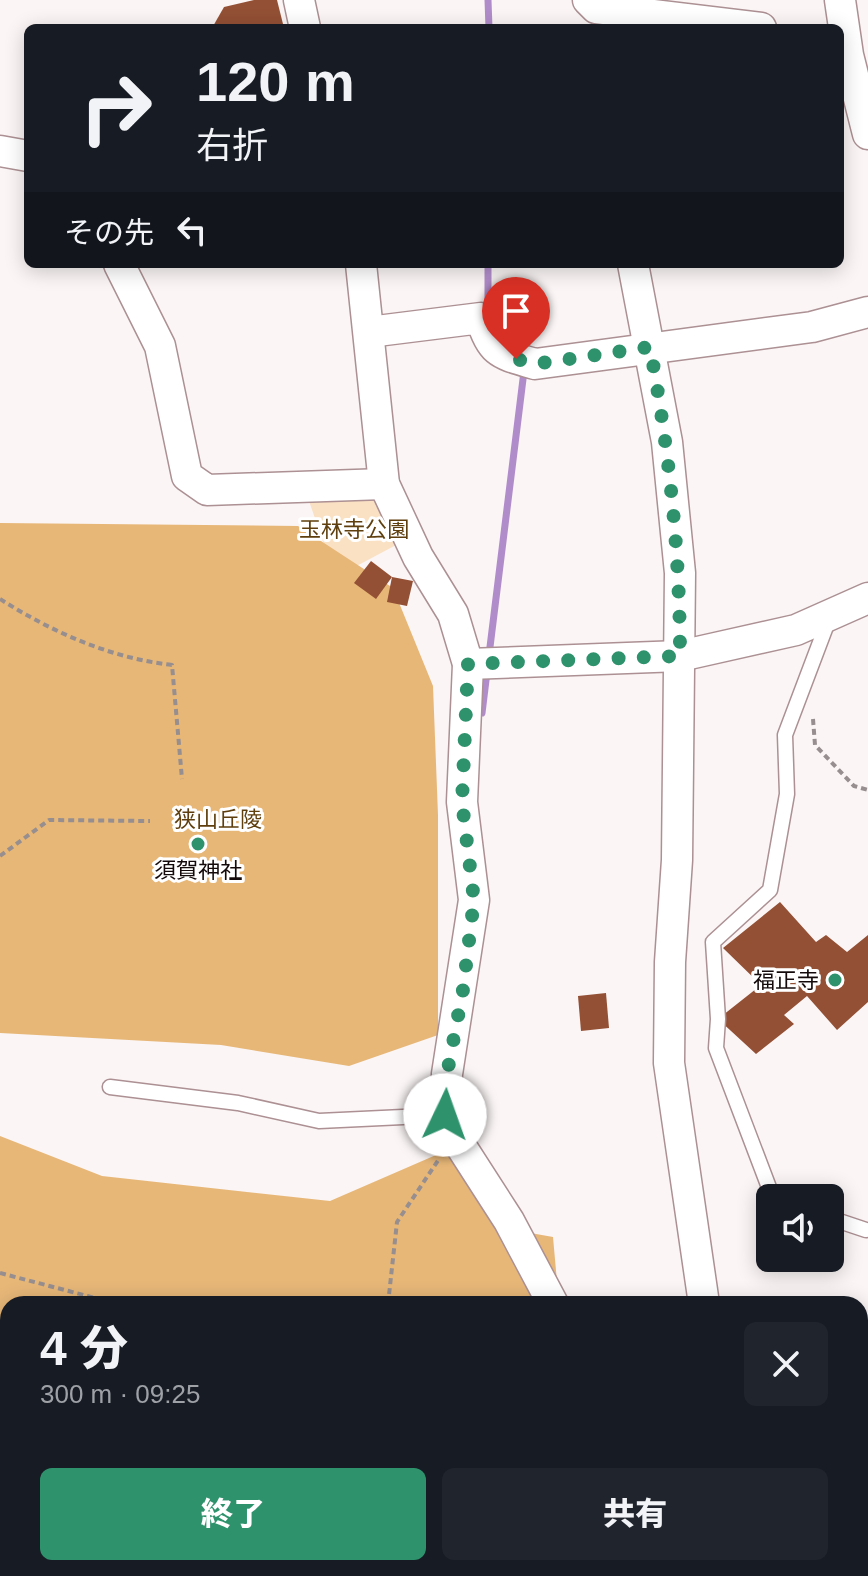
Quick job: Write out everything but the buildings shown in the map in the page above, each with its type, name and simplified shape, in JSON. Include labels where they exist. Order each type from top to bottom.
[{"type":"street","points":[[299,0],[304,24]]},
{"type":"street","points":[[840,0],[868,134]]},
{"type":"street","points":[[594,12],[719,24]]},
{"type":"street","points":[[0,151],[24,155]]},
{"type":"street","points":[[121,268],[160,346],[187,476],[207,490],[384,484]]},
{"type":"street","points":[[361,268],[384,484],[418,557],[453,614],[468,664],[462,802],[474,900],[463,990],[447,1074],[450,1126],[509,1221],[549,1296]]},
{"type":"street","points":[[634,268],[667,442],[680,573],[669,1063],[703,1296]]},
{"type":"street","points":[[369,332],[481,318],[486,337],[498,354],[535,364],[812,327],[868,312]]},
{"type":"street","points":[[468,664],[680,656],[796,630],[868,598]]},
{"type":"lane","points":[[768,1184],[716,1048],[718,1019],[713,942],[770,890],[787,794],[785,735],[831,616]]},
{"type":"lane","points":[[110,1087],[238,1103],[319,1121],[450,1126]]},
{"type":"lane","points":[[844,1223],[866,1230]]},
{"type":"path","points":[[0,599],[45,628],[141,661],[172,665],[182,779]]},
{"type":"path","points":[[813,716],[815,745],[854,786],[868,790]]},
{"type":"path","points":[[0,856],[49,820],[150,821]]},
{"type":"path","points":[[389,1296],[397,1222],[450,1126]]},
{"type":"path","points":[[0,1273],[88,1296]]},
{"type":"green space","name":"玉林寺公園","points":[[374,496],[398,544],[349,570],[328,556],[308,498]]},
{"type":"green space","name":"狭山丘陵","points":[[0,523],[298,526],[393,588],[433,686],[438,815],[438,1035],[349,1066],[221,1045],[0,1033]]},
{"type":"green space","points":[[0,1136],[102,1176],[330,1201],[459,1145],[502,1228],[553,1237],[558,1296],[0,1296]]},
{"type":"waterway","points":[[488,0],[489,24]]},
{"type":"waterway","points":[[488,268],[488,314]]},
{"type":"waterway","points":[[489,655],[524,371]]},
{"type":"waterway","points":[[482,713],[487,672]]},
{"type":"place","name":"須賀神社","points":[[198,844]]},
{"type":"place","name":"福正寺","points":[[835,980]]},
{"type":"route","points":[[445,1115],[447,1074],[463,990],[474,900],[462,802],[468,664],[680,656],[680,573],[667,442],[650,347],[535,364],[516,359]]}]
